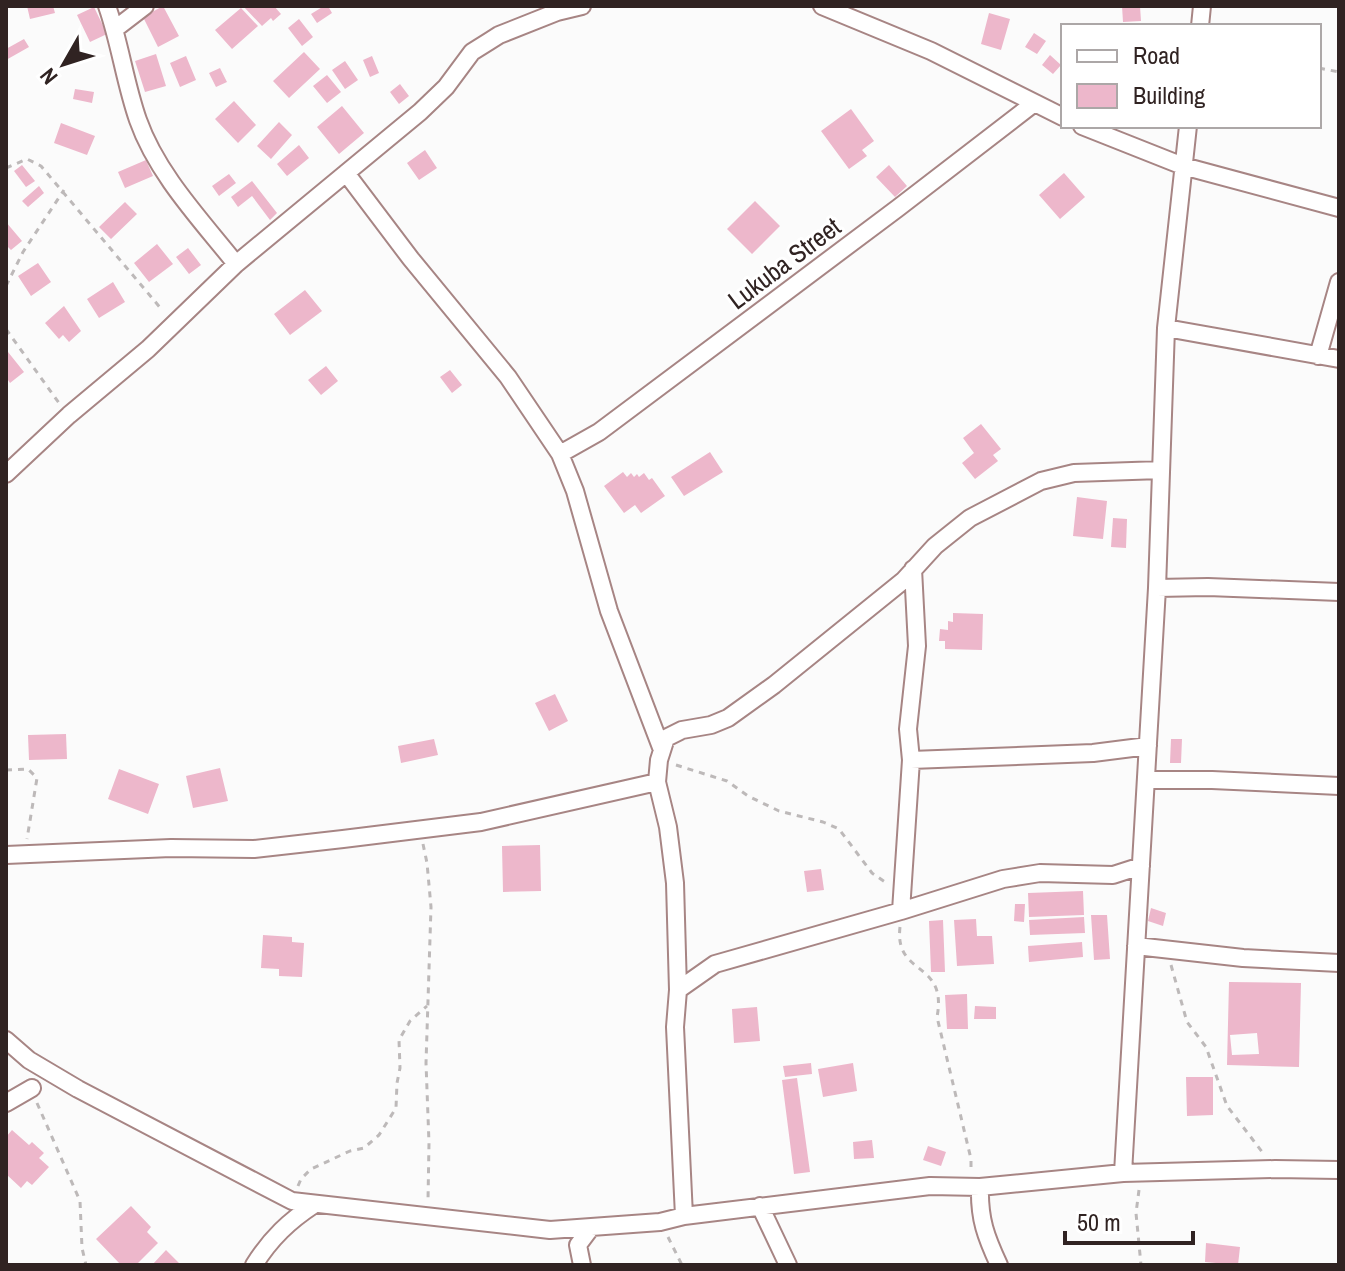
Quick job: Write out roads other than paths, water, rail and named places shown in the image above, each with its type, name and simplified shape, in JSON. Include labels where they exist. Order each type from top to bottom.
[{"type":"street","points":[[107,6],[138,120],[147,140],[162,166],[236,264]]},
{"type":"street","points":[[115,29],[145,6]]},
{"type":"street","points":[[6,474],[69,415],[122,372],[236,264],[446,87],[472,52],[499,35],[557,9],[582,6]]},
{"type":"street","points":[[822,6],[931,51],[1061,116]]},
{"type":"street","name":"Lukuba Street","points":[[560,454],[599,432],[1033,104]]},
{"type":"street","points":[[1087,128],[1183,166],[1339,208]]},
{"type":"street","points":[[1131,1173],[1136,946],[1157,588],[1166,328],[1188,128]]},
{"type":"street","points":[[346,173],[411,259],[508,377],[560,454],[575,491],[609,611],[660,755]]},
{"type":"street","points":[[1318,356],[1339,282]]},
{"type":"street","points":[[1166,328],[1339,359]]},
{"type":"street","points":[[684,1216],[675,1027],[678,990],[675,883],[668,827],[657,782],[660,755],[666,738],[682,730],[711,725],[728,718],[774,685],[970,518],[1041,481],[1074,473],[1161,470]]},
{"type":"street","points":[[901,911],[911,760],[908,729],[917,646],[913,569]]},
{"type":"street","points":[[1157,588],[1339,592]]},
{"type":"street","points":[[911,760],[1093,753],[1148,746]]},
{"type":"street","points":[[1146,780],[1339,786]]},
{"type":"street","points":[[6,855],[171,848],[254,849],[481,822],[657,782]]},
{"type":"street","points":[[678,990],[715,964],[1003,879],[1040,873],[1113,875],[1141,866]]},
{"type":"street","points":[[1136,946],[1243,958],[1339,963]]},
{"type":"street","points":[[6,1040],[29,1060],[78,1089],[292,1201],[550,1230],[660,1222],[684,1216],[930,1186],[970,1187],[1131,1173],[1339,1170]]},
{"type":"street","points":[[6,1103],[32,1088]]},
{"type":"street","points":[[970,1187],[999,1265]]},
{"type":"street","points":[[254,1265],[288,1221],[315,1204]]},
{"type":"street","points":[[760,1206],[788,1265]]},
{"type":"street","points":[[580,1261],[578,1245],[590,1229]]},
{"type":"street","points":[[550,1230],[580,1261]]}]
